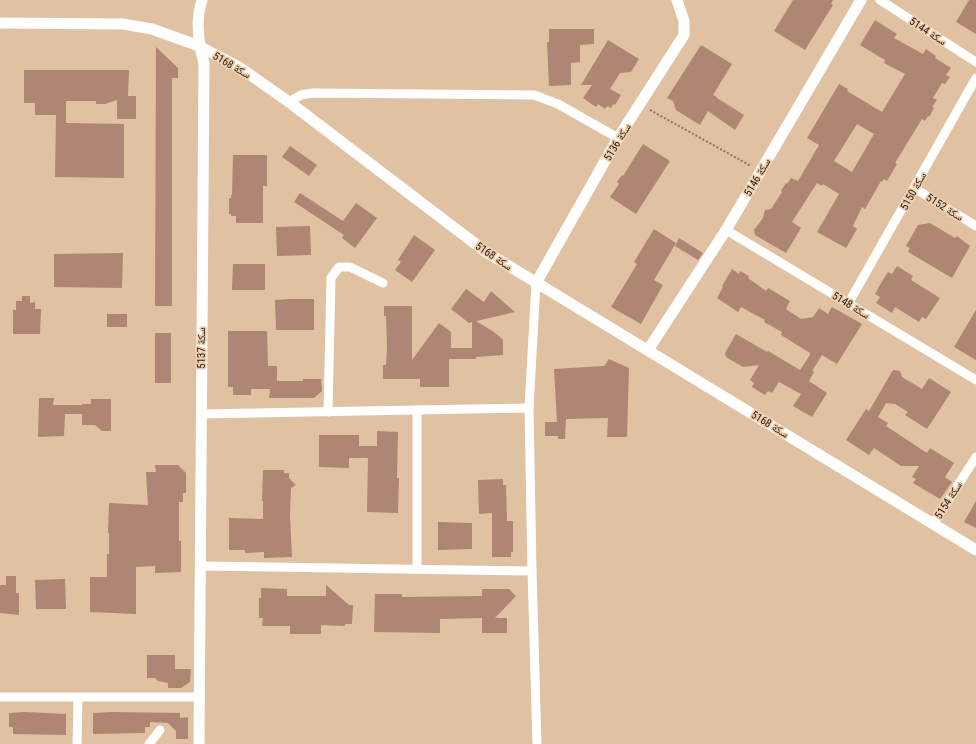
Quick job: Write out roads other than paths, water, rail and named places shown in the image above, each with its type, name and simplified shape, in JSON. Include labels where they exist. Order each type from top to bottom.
[{"type":"street","name":"سكة 5137","points":[[199,744],[204,64],[199,46],[198,14],[202,0]]},
{"type":"street","name":"سكة 5136","points":[[536,283],[618,138],[684,35],[684,21],[677,0]]},
{"type":"street","name":"سكة 5146","points":[[648,350],[726,230],[861,0]]},
{"type":"street","name":"سكة 5144","points":[[880,0],[976,62]]},
{"type":"street","name":"سكة 5168","points":[[0,23],[123,24],[152,29],[199,46],[239,67],[289,102],[486,252],[976,550]]},
{"type":"street","name":"سكة 5150","points":[[848,304],[976,78]]},
{"type":"street","points":[[289,102],[301,95],[312,92],[534,95],[558,104],[618,138]]},
{"type":"street","name":"سكة 5152","points":[[914,188],[976,226]]},
{"type":"street","name":"سكة 5148","points":[[726,230],[976,380]]},
{"type":"street","points":[[328,412],[331,278],[340,267],[350,267],[383,283]]},
{"type":"street","points":[[536,283],[529,408],[537,744]]},
{"type":"street","points":[[201,414],[529,408]]},
{"type":"street","points":[[417,410],[417,569]]},
{"type":"street","name":"سكة 5154","points":[[933,524],[976,457]]},
{"type":"street","points":[[200,566],[532,571]]},
{"type":"street","points":[[0,697],[78,698],[199,696]]},
{"type":"street","points":[[77,744],[78,698]]},
{"type":"street","points":[[149,744],[160,730]]}]
